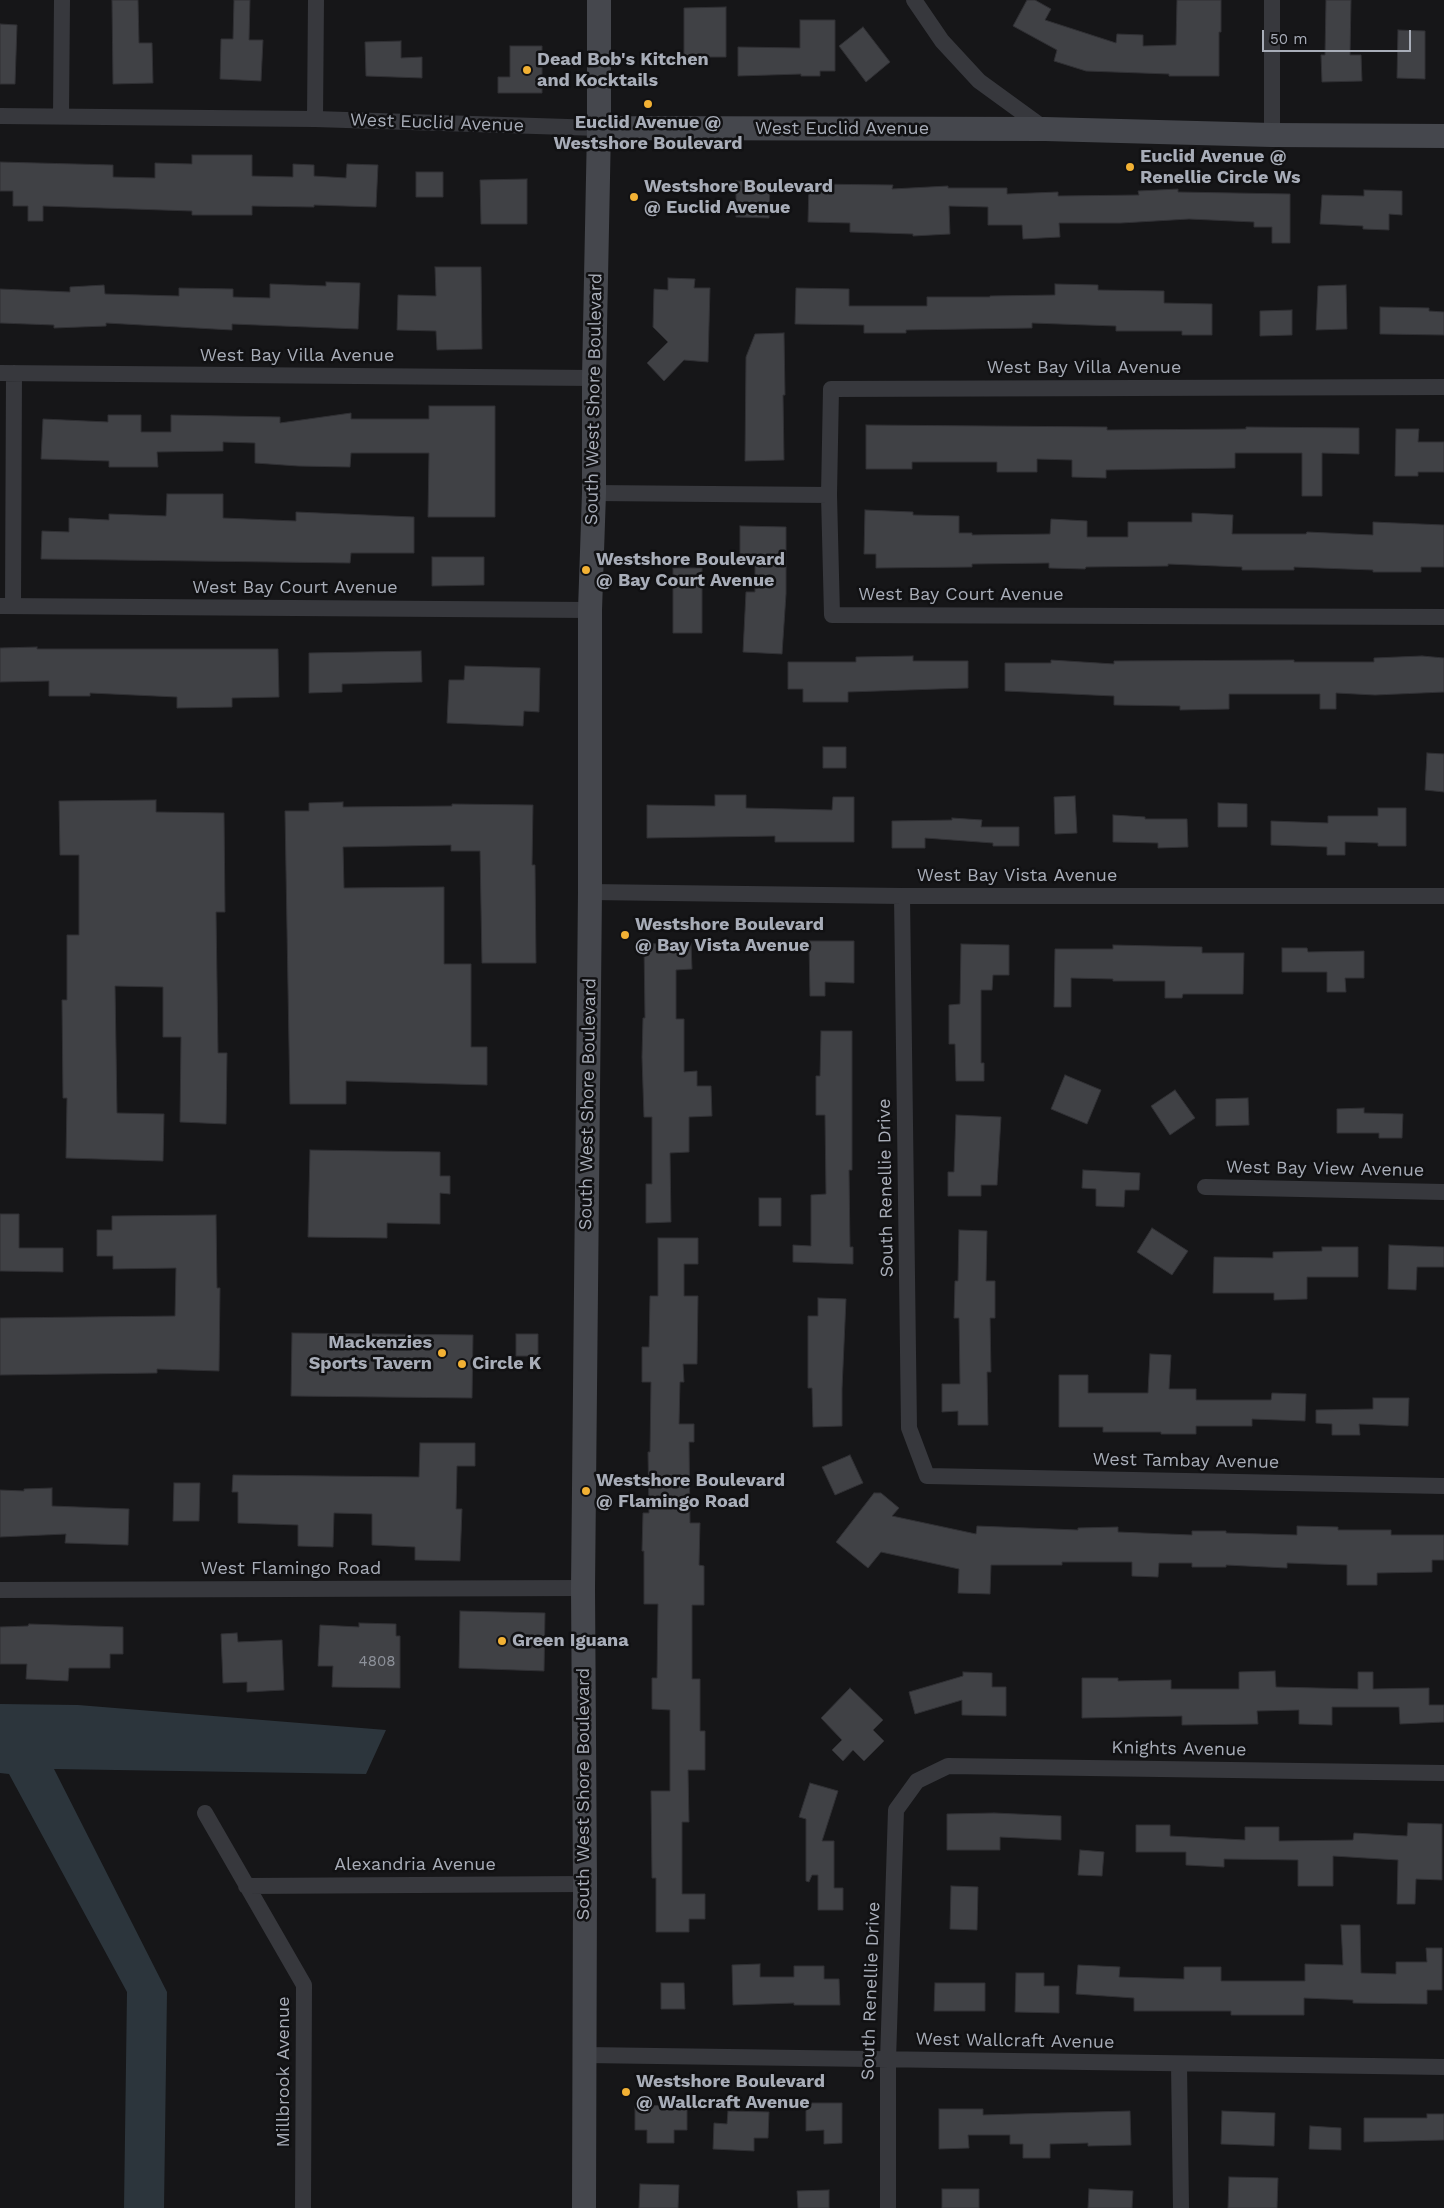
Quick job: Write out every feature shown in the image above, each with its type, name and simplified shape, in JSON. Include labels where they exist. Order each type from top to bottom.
[{"type":"street","points":[[61,116],[62,0]]},
{"type":"street","points":[[315,119],[316,0]]},
{"type":"street","name":"South West Shore Boulevard","points":[[584,2208],[585,1884],[583,1588],[590,892],[590,610],[594,493],[599,0]]},
{"type":"street","points":[[914,0],[942,41],[979,81],[1045,129]]},
{"type":"street","points":[[1272,0],[1272,135]]},
{"type":"street","name":"West Euclid Avenue","points":[[0,116],[315,119],[599,128],[1045,129],[1272,135],[1444,136]]},
{"type":"street","points":[[6,606],[7,373]]},
{"type":"street","name":"West Bay Villa Avenue","points":[[7,373],[594,378]]},
{"type":"street","name":"West Bay Villa Avenue","points":[[829,495],[831,389],[1444,387]]},
{"type":"street","points":[[594,493],[829,495]]},
{"type":"street","name":"West Bay Court Avenue","points":[[829,495],[832,615],[1444,617]]},
{"type":"street","name":"West Bay Court Avenue","points":[[6,606],[590,610]]},
{"type":"street","name":"West Bay Vista Avenue","points":[[590,892],[902,896],[1444,896]]},
{"type":"street","name":"South Renellie Drive","points":[[902,896],[909,1428],[927,1476]]},
{"type":"street","name":"West Bay View Avenue","points":[[1204,1187],[1444,1192]]},
{"type":"street","name":"West Tambay Avenue","points":[[927,1476],[1444,1486]]},
{"type":"street","name":"West Flamingo Road","points":[[0,1590],[583,1588]]},
{"type":"street","name":"Knights Avenue","points":[[917,1781],[948,1766],[1444,1773]]},
{"type":"street","name":"South Renellie Drive","points":[[888,2208],[888,2060],[896,1810],[917,1781]]},
{"type":"street","name":"Millbrook Avenue","points":[[205,1813],[304,1986],[303,2208]]},
{"type":"street","name":"Alexandria Avenue","points":[[246,1886],[585,1884]]},
{"type":"street","name":"West Wallcraft Avenue","points":[[585,2055],[1444,2067]]},
{"type":"street","points":[[1179,2064],[1182,2208]]},
{"type":"shaded area","points":[[0,1704],[78,1705],[386,1730],[366,1774],[54,1769],[167,1992],[164,2208],[124,2208],[127,1992],[9,1774],[0,1773]]},
{"type":"building","points":[[112,0],[138,0],[139,43],[152,43],[153,83],[113,84]]},
{"type":"building","points":[[234,0],[250,0],[249,40],[263,40],[261,81],[220,79],[221,39],[233,39]]},
{"type":"building","points":[[1027,0],[1035,0],[1051,9],[1045,20],[1116,43],[1117,34],[1143,35],[1143,46],[1176,45],[1177,0],[1221,0],[1219,76],[1169,76],[1169,74],[1086,71],[1054,61],[1057,50],[1013,26]]},
{"type":"building","points":[[1326,0],[1351,0],[1350,55],[1361,55],[1362,81],[1322,82],[1321,55],[1325,55]]},
{"type":"building","points":[[726,7],[726,57],[684,57],[684,8]]},
{"type":"building","points":[[800,20],[835,20],[835,71],[820,71],[820,76],[801,76],[801,74],[738,76],[738,47],[800,48]]},
{"type":"building","points":[[0,24],[17,25],[15,84],[0,84]]},
{"type":"building","points":[[863,27],[890,62],[866,82],[839,46]]},
{"type":"building","points":[[1398,30],[1425,31],[1425,79],[1397,78]]},
{"type":"building","points":[[401,41],[401,58],[422,57],[422,78],[366,76],[365,42]]},
{"type":"building","points":[[510,46],[542,46],[542,93],[498,93],[498,77],[510,77]]},
{"type":"building","points":[[192,155],[252,155],[252,176],[293,177],[293,164],[314,165],[314,176],[346,178],[347,164],[378,165],[376,207],[252,206],[252,215],[192,215],[192,211],[43,206],[43,221],[28,221],[28,206],[13,206],[13,191],[0,191],[0,162],[113,165],[113,177],[155,178],[155,163],[192,164]]},
{"type":"building","points":[[416,172],[443,172],[443,197],[416,197]]},
{"type":"building","points":[[527,179],[527,224],[481,224],[480,180]]},
{"type":"building","points":[[736,181],[770,182],[769,218],[736,217]]},
{"type":"building","points":[[809,184],[893,185],[892,189],[948,186],[948,188],[1007,188],[1007,194],[1058,192],[1058,196],[1139,195],[1138,191],[1178,189],[1178,192],[1290,194],[1290,243],[1272,243],[1272,227],[1254,227],[1254,222],[1189,219],[1121,223],[1059,223],[1060,237],[1023,239],[1022,225],[988,225],[988,207],[949,206],[950,234],[913,236],[913,234],[850,232],[850,223],[808,222]]},
{"type":"building","points":[[1364,190],[1402,191],[1402,215],[1389,214],[1389,230],[1363,229],[1363,226],[1320,224],[1322,195],[1364,196]]},
{"type":"building","points":[[435,267],[481,267],[482,349],[437,350],[436,331],[397,330],[398,295],[436,296]]},
{"type":"building","points":[[668,278],[695,279],[694,288],[710,288],[708,362],[684,360],[664,381],[647,363],[668,342],[653,327],[654,289],[668,290]]},
{"type":"building","points":[[326,282],[360,283],[358,329],[232,324],[232,330],[106,323],[106,326],[54,328],[54,325],[0,323],[0,289],[70,292],[70,287],[104,285],[105,294],[179,296],[179,288],[233,289],[233,297],[270,298],[270,284],[326,286]]},
{"type":"building","points":[[1055,284],[1098,285],[1098,290],[1164,291],[1164,303],[1212,304],[1212,335],[1182,335],[1182,331],[1116,331],[1116,326],[1032,323],[1032,328],[906,330],[906,333],[864,333],[864,325],[795,324],[796,288],[849,289],[849,306],[927,306],[927,297],[1055,295]]},
{"type":"building","points":[[1346,285],[1347,329],[1316,330],[1318,286]]},
{"type":"building","points":[[1380,307],[1429,308],[1429,311],[1444,312],[1444,335],[1380,334]]},
{"type":"building","points":[[1292,310],[1292,335],[1260,336],[1260,311]]},
{"type":"building","points":[[784,333],[784,460],[745,461],[746,357],[755,334]]},
{"type":"building","points":[[429,406],[495,406],[495,517],[428,517],[429,453],[351,453],[350,467],[298,466],[255,463],[255,443],[223,442],[223,451],[157,452],[158,467],[109,467],[109,461],[41,459],[43,419],[108,422],[108,415],[141,415],[141,432],[171,432],[171,415],[280,417],[280,423],[351,413],[351,419],[429,419]]},
{"type":"building","points":[[866,425],[1107,427],[1107,430],[1246,429],[1246,427],[1359,428],[1359,454],[1322,453],[1322,496],[1302,496],[1302,453],[1235,453],[1235,468],[1106,470],[1106,478],[1072,477],[1072,460],[1037,459],[1037,472],[997,472],[997,462],[912,462],[912,469],[866,469]]},
{"type":"building","points":[[1396,429],[1419,429],[1418,442],[1444,442],[1444,472],[1418,472],[1418,476],[1395,476]]},
{"type":"building","points":[[167,494],[223,494],[223,518],[296,521],[296,512],[414,517],[414,553],[351,553],[350,563],[41,559],[42,531],[69,532],[69,518],[109,520],[109,514],[166,516]]},
{"type":"building","points":[[865,510],[913,512],[913,515],[959,516],[959,533],[972,533],[972,535],[1050,534],[1051,519],[1087,521],[1087,537],[1128,537],[1128,522],[1192,522],[1192,513],[1233,515],[1232,534],[1306,534],[1307,532],[1373,535],[1373,522],[1444,525],[1444,567],[1421,567],[1421,572],[1373,572],[1373,570],[1294,567],[1294,570],[1242,570],[1242,567],[1168,564],[1168,566],[1086,567],[1085,569],[1049,568],[1049,563],[972,564],[972,567],[876,568],[876,554],[864,554]]},
{"type":"building","points":[[740,526],[786,527],[786,594],[782,654],[743,652],[746,592],[755,592],[755,554],[740,554]]},
{"type":"building","points":[[432,557],[484,557],[484,585],[432,586]]},
{"type":"building","points":[[673,568],[702,568],[702,633],[673,633]]},
{"type":"building","points":[[37,647],[37,649],[278,649],[279,697],[232,698],[232,707],[177,708],[177,697],[90,693],[90,696],[49,696],[49,681],[0,682],[0,648]]},
{"type":"building","points":[[421,651],[422,682],[342,684],[342,692],[309,693],[309,653]]},
{"type":"building","points":[[913,656],[913,661],[968,661],[968,688],[848,692],[848,702],[803,702],[803,689],[788,689],[788,662],[856,662],[856,657]]},
{"type":"building","points":[[1422,656],[1444,658],[1444,692],[1375,695],[1336,693],[1336,709],[1320,709],[1320,694],[1229,694],[1229,709],[1180,710],[1180,706],[1114,705],[1114,696],[1005,691],[1005,663],[1051,663],[1051,660],[1114,664],[1114,661],[1294,660],[1294,662],[1374,662],[1374,658]]},
{"type":"building","points":[[465,666],[540,668],[539,712],[524,711],[523,726],[447,723],[449,680],[464,680]]},
{"type":"building","points":[[823,747],[846,747],[846,768],[823,768]]},
{"type":"building","points":[[1427,753],[1444,754],[1444,792],[1425,790]]},
{"type":"building","points":[[715,795],[746,795],[746,808],[832,810],[833,797],[854,797],[854,842],[775,842],[775,836],[647,838],[647,805],[715,806]]},
{"type":"building","points":[[1075,796],[1077,833],[1055,834],[1054,797]]},
{"type":"building","points":[[156,800],[156,812],[224,813],[225,912],[216,912],[218,1053],[227,1053],[226,1124],[180,1122],[181,1037],[163,1037],[163,987],[115,986],[117,1113],[164,1114],[163,1161],[66,1158],[67,1098],[63,1098],[62,1000],[67,1000],[67,935],[79,935],[79,855],[60,855],[59,801]]},
{"type":"building","points":[[343,802],[343,807],[452,806],[452,804],[533,805],[532,865],[535,865],[536,963],[482,963],[480,851],[451,851],[451,845],[343,847],[344,888],[444,887],[444,964],[471,964],[471,1047],[487,1047],[487,1085],[346,1081],[346,1104],[290,1104],[285,811],[309,811],[309,803]]},
{"type":"building","points":[[1218,803],[1247,804],[1247,827],[1218,827]]},
{"type":"building","points":[[1378,808],[1406,808],[1406,846],[1378,846],[1378,843],[1345,842],[1345,855],[1327,855],[1327,847],[1271,845],[1271,821],[1328,823],[1328,816],[1378,816]]},
{"type":"building","points":[[1113,815],[1145,817],[1145,819],[1187,819],[1188,847],[1158,848],[1158,843],[1113,842]]},
{"type":"building","points":[[952,818],[982,820],[981,827],[1019,827],[1019,846],[993,846],[993,843],[925,838],[925,848],[892,848],[892,821],[952,820]]},
{"type":"building","points":[[809,941],[854,941],[854,983],[825,982],[825,996],[810,996]]},
{"type":"building","points":[[691,943],[692,969],[676,970],[676,1019],[684,1019],[684,1072],[697,1071],[697,1086],[711,1086],[712,1116],[689,1117],[689,1152],[670,1153],[671,1222],[646,1223],[646,1184],[652,1184],[652,1117],[644,1117],[642,1057],[643,1018],[645,1018],[644,944]]},
{"type":"building","points":[[961,944],[1009,945],[1009,975],[993,975],[992,990],[981,990],[981,1063],[984,1063],[984,1081],[956,1081],[955,1044],[949,1044],[949,1005],[960,1004]]},
{"type":"building","points":[[1113,945],[1202,947],[1202,953],[1244,953],[1243,994],[1183,994],[1182,998],[1165,998],[1165,981],[1113,981],[1113,979],[1071,978],[1071,1007],[1054,1007],[1055,949],[1113,949]]},
{"type":"building","points":[[1282,948],[1307,948],[1308,952],[1364,951],[1364,978],[1345,978],[1346,992],[1327,992],[1327,972],[1282,972]]},
{"type":"building","points":[[821,1031],[852,1031],[852,1170],[849,1170],[850,1247],[853,1247],[853,1264],[793,1262],[793,1245],[811,1246],[811,1195],[826,1194],[825,1115],[816,1115],[816,1076],[820,1076]]},
{"type":"building","points":[[1065,1075],[1101,1090],[1087,1124],[1051,1109]]},
{"type":"building","points":[[1175,1090],[1195,1118],[1170,1135],[1151,1106]]},
{"type":"building","points":[[1248,1098],[1249,1125],[1216,1126],[1216,1099]]},
{"type":"building","points":[[1364,1108],[1364,1113],[1403,1114],[1402,1138],[1379,1138],[1379,1133],[1337,1133],[1337,1109]]},
{"type":"building","points":[[956,1115],[1001,1117],[997,1185],[981,1185],[981,1196],[948,1196],[948,1172],[954,1172]]},
{"type":"building","points":[[310,1150],[440,1152],[440,1176],[450,1176],[450,1194],[440,1193],[440,1224],[387,1223],[387,1238],[308,1237]]},
{"type":"building","points":[[1083,1170],[1140,1173],[1139,1190],[1125,1190],[1124,1207],[1096,1206],[1096,1189],[1082,1188]]},
{"type":"building","points":[[759,1198],[781,1198],[781,1226],[759,1226]]},
{"type":"building","points":[[0,1214],[19,1214],[19,1248],[63,1248],[63,1272],[0,1271]]},
{"type":"building","points":[[216,1215],[217,1288],[220,1288],[219,1371],[157,1369],[157,1373],[0,1375],[0,1318],[175,1316],[176,1268],[113,1269],[113,1256],[97,1256],[97,1230],[112,1230],[112,1216]]},
{"type":"building","points":[[1152,1228],[1188,1251],[1172,1275],[1137,1252]]},
{"type":"building","points":[[959,1230],[987,1231],[986,1281],[995,1281],[995,1318],[990,1318],[991,1372],[987,1372],[988,1425],[958,1425],[958,1411],[942,1412],[942,1384],[960,1384],[959,1318],[954,1318],[955,1281],[958,1281]]},
{"type":"building","points":[[658,1238],[698,1238],[698,1264],[684,1264],[684,1296],[698,1296],[697,1364],[683,1364],[684,1382],[680,1382],[679,1424],[694,1424],[694,1442],[689,1442],[690,1523],[700,1523],[699,1565],[704,1566],[704,1605],[692,1605],[692,1679],[700,1679],[700,1731],[705,1731],[705,1770],[688,1770],[689,1822],[682,1822],[682,1894],[705,1894],[705,1919],[689,1919],[689,1932],[656,1932],[656,1878],[652,1878],[651,1791],[670,1791],[670,1710],[652,1709],[652,1678],[657,1678],[658,1604],[644,1604],[644,1551],[642,1551],[643,1513],[649,1513],[648,1452],[650,1452],[651,1382],[642,1382],[642,1347],[649,1347],[650,1296],[658,1296]]},
{"type":"building","points":[[1389,1245],[1444,1247],[1444,1267],[1417,1267],[1416,1290],[1388,1289]]},
{"type":"building","points":[[1322,1247],[1358,1247],[1358,1277],[1307,1277],[1307,1299],[1274,1300],[1274,1293],[1213,1293],[1214,1257],[1273,1258],[1273,1252],[1322,1251]]},
{"type":"building","points":[[818,1298],[846,1299],[842,1426],[813,1427],[812,1388],[808,1388],[808,1316],[818,1316]]},
{"type":"building","points":[[292,1333],[473,1335],[472,1398],[291,1396]]},
{"type":"building","name":"Circle K","points":[[516,1334],[538,1334],[538,1356],[516,1356]]},
{"type":"building","points":[[1150,1354],[1171,1355],[1169,1389],[1196,1389],[1196,1400],[1271,1400],[1272,1393],[1306,1394],[1305,1421],[1252,1419],[1252,1426],[1196,1426],[1196,1434],[1103,1432],[1103,1427],[1059,1427],[1059,1375],[1088,1375],[1088,1393],[1148,1393]]},
{"type":"building","points":[[1373,1398],[1409,1398],[1408,1426],[1359,1424],[1360,1435],[1332,1435],[1332,1424],[1316,1423],[1316,1410],[1373,1409]]},
{"type":"building","points":[[420,1443],[475,1443],[475,1466],[457,1466],[456,1509],[462,1509],[460,1561],[415,1560],[415,1547],[372,1545],[372,1514],[334,1513],[333,1547],[298,1546],[298,1525],[238,1523],[238,1492],[232,1492],[233,1475],[419,1477]]},
{"type":"building","points":[[850,1455],[863,1483],[835,1495],[822,1467]]},
{"type":"building","points":[[174,1483],[200,1483],[199,1521],[173,1521]]},
{"type":"building","points":[[52,1488],[52,1506],[129,1509],[128,1545],[65,1543],[66,1534],[0,1537],[0,1490],[24,1491],[24,1489]]},
{"type":"building","points":[[874,1493],[881,1493],[899,1508],[892,1516],[976,1534],[977,1526],[1078,1530],[1078,1528],[1118,1527],[1118,1532],[1192,1535],[1192,1531],[1226,1531],[1226,1533],[1297,1535],[1297,1526],[1338,1527],[1338,1530],[1391,1530],[1391,1535],[1444,1535],[1444,1560],[1432,1560],[1432,1572],[1377,1573],[1377,1585],[1347,1585],[1347,1565],[1287,1563],[1287,1568],[1226,1565],[1226,1567],[1192,1567],[1192,1563],[1159,1563],[1158,1577],[1132,1576],[1132,1562],[1062,1562],[1062,1565],[991,1565],[990,1594],[958,1593],[959,1569],[881,1552],[868,1568],[836,1542]]},
{"type":"building","name":"Green Iguana","points":[[460,1611],[545,1613],[544,1671],[459,1668]]},
{"type":"building","points":[[359,1623],[396,1624],[396,1636],[400,1636],[400,1688],[332,1687],[333,1666],[318,1666],[320,1625],[359,1627]]},
{"type":"building","points":[[29,1624],[123,1627],[123,1654],[110,1654],[110,1668],[69,1668],[68,1681],[26,1679],[27,1664],[0,1664],[0,1627],[28,1626]]},
{"type":"building","points":[[237,1633],[238,1642],[282,1640],[284,1690],[247,1692],[247,1682],[223,1683],[221,1634]]},
{"type":"building","points":[[1275,1671],[1276,1687],[1358,1689],[1358,1672],[1373,1672],[1373,1689],[1429,1688],[1429,1705],[1444,1705],[1444,1722],[1400,1724],[1399,1707],[1332,1707],[1332,1725],[1299,1724],[1299,1710],[1257,1711],[1258,1724],[1182,1725],[1182,1716],[1082,1718],[1082,1678],[1118,1678],[1118,1681],[1171,1680],[1171,1689],[1239,1689],[1239,1672]]},
{"type":"building","points":[[963,1672],[992,1673],[992,1687],[1006,1687],[1006,1716],[962,1715],[962,1700],[915,1714],[909,1692],[963,1676]]},
{"type":"building","points":[[850,1688],[883,1720],[873,1730],[884,1741],[864,1761],[853,1750],[843,1761],[832,1750],[842,1740],[821,1718]]},
{"type":"building","points":[[810,1783],[838,1791],[822,1841],[834,1841],[834,1888],[843,1888],[843,1910],[818,1910],[818,1875],[812,1875],[809,1882],[806,1881],[806,1819],[799,1817]]},
{"type":"building","points":[[994,1813],[1061,1816],[1061,1840],[1000,1837],[1000,1850],[947,1850],[947,1814]]},
{"type":"building","points":[[1408,1823],[1442,1824],[1442,1880],[1416,1879],[1415,1904],[1397,1904],[1398,1860],[1333,1856],[1333,1886],[1298,1886],[1298,1860],[1224,1859],[1224,1867],[1186,1865],[1186,1852],[1136,1852],[1136,1825],[1170,1825],[1170,1836],[1245,1840],[1245,1827],[1279,1827],[1279,1841],[1353,1840],[1354,1833],[1407,1836]]},
{"type":"building","points":[[1080,1850],[1104,1852],[1102,1876],[1078,1875]]},
{"type":"building","points":[[951,1886],[978,1887],[977,1930],[950,1929]]},
{"type":"building","points":[[1341,1925],[1360,1925],[1361,1973],[1396,1974],[1396,1962],[1427,1962],[1426,1948],[1442,1948],[1442,1990],[1427,1990],[1427,2004],[1353,2003],[1353,2000],[1304,1998],[1304,2015],[1231,2015],[1231,2011],[1134,2011],[1134,1998],[1076,1994],[1078,1965],[1120,1967],[1119,1977],[1184,1979],[1184,1967],[1221,1967],[1221,1981],[1305,1981],[1305,1964],[1343,1965]]},
{"type":"building","points":[[760,1964],[760,1977],[794,1977],[794,1966],[824,1966],[824,1979],[839,1979],[840,2005],[794,2005],[794,2003],[733,2005],[732,1965]]},
{"type":"building","points":[[1016,1973],[1044,1973],[1044,1986],[1059,1986],[1059,2013],[1015,2012]]},
{"type":"building","points":[[661,1983],[684,1983],[685,2009],[661,2009]]},
{"type":"building","points":[[935,1983],[985,1983],[985,2011],[934,2011]]},
{"type":"building","points":[[806,2103],[842,2103],[842,2143],[824,2144],[824,2130],[806,2131]]},
{"type":"building","points":[[687,2105],[687,2130],[674,2130],[674,2143],[647,2143],[647,2130],[635,2130],[635,2106]]},
{"type":"building","points":[[939,2109],[983,2109],[983,2115],[1130,2111],[1131,2145],[1088,2146],[1088,2143],[1050,2144],[1050,2158],[1023,2158],[1023,2144],[1010,2144],[1010,2135],[968,2135],[969,2148],[939,2149]]},
{"type":"building","points":[[728,2111],[769,2112],[768,2138],[754,2138],[754,2151],[713,2149],[714,2123],[727,2124]]},
{"type":"building","points":[[1222,2111],[1275,2113],[1274,2146],[1221,2144]]},
{"type":"building","points":[[1427,2114],[1444,2114],[1444,2140],[1364,2142],[1364,2118],[1427,2118]]},
{"type":"building","points":[[1310,2126],[1341,2128],[1341,2150],[1309,2149]]},
{"type":"building","points":[[1229,2177],[1278,2178],[1277,2208],[1228,2208]]},
{"type":"building","points":[[640,2184],[679,2185],[678,2208],[639,2208]]},
{"type":"building","points":[[942,2189],[979,2189],[979,2208],[942,2208]]},
{"type":"building","points":[[1089,2189],[1133,2191],[1132,2208],[1088,2208]]},
{"type":"building","points":[[829,2190],[829,2208],[798,2208],[797,2191]]},
{"type":"place","name":"Dead Bob's Kitchen and Kocktails","points":[[527,70]]},
{"type":"place","name":"Euclid Avenue @ Westshore Boulevard","points":[[648,104]]},
{"type":"place","name":"Euclid Avenue @ Renellie Circle Ws","points":[[1130,167]]},
{"type":"place","name":"Westshore Boulevard @ Euclid Avenue","points":[[634,197]]},
{"type":"place","name":"Westshore Boulevard @ Bay Court Avenue","points":[[586,570]]},
{"type":"place","name":"Westshore Boulevard @ Bay Vista Avenue","points":[[625,935]]},
{"type":"place","name":"Mackenzies Sports Tavern","points":[[442,1353]]},
{"type":"place","name":"Circle K","points":[[462,1364]]},
{"type":"place","name":"Westshore Boulevard @ Flamingo Road","points":[[586,1491]]},
{"type":"place","name":"Green Iguana","points":[[502,1641]]},
{"type":"place","name":"Westshore Boulevard @ Wallcraft Avenue","points":[[626,2092]]}]
